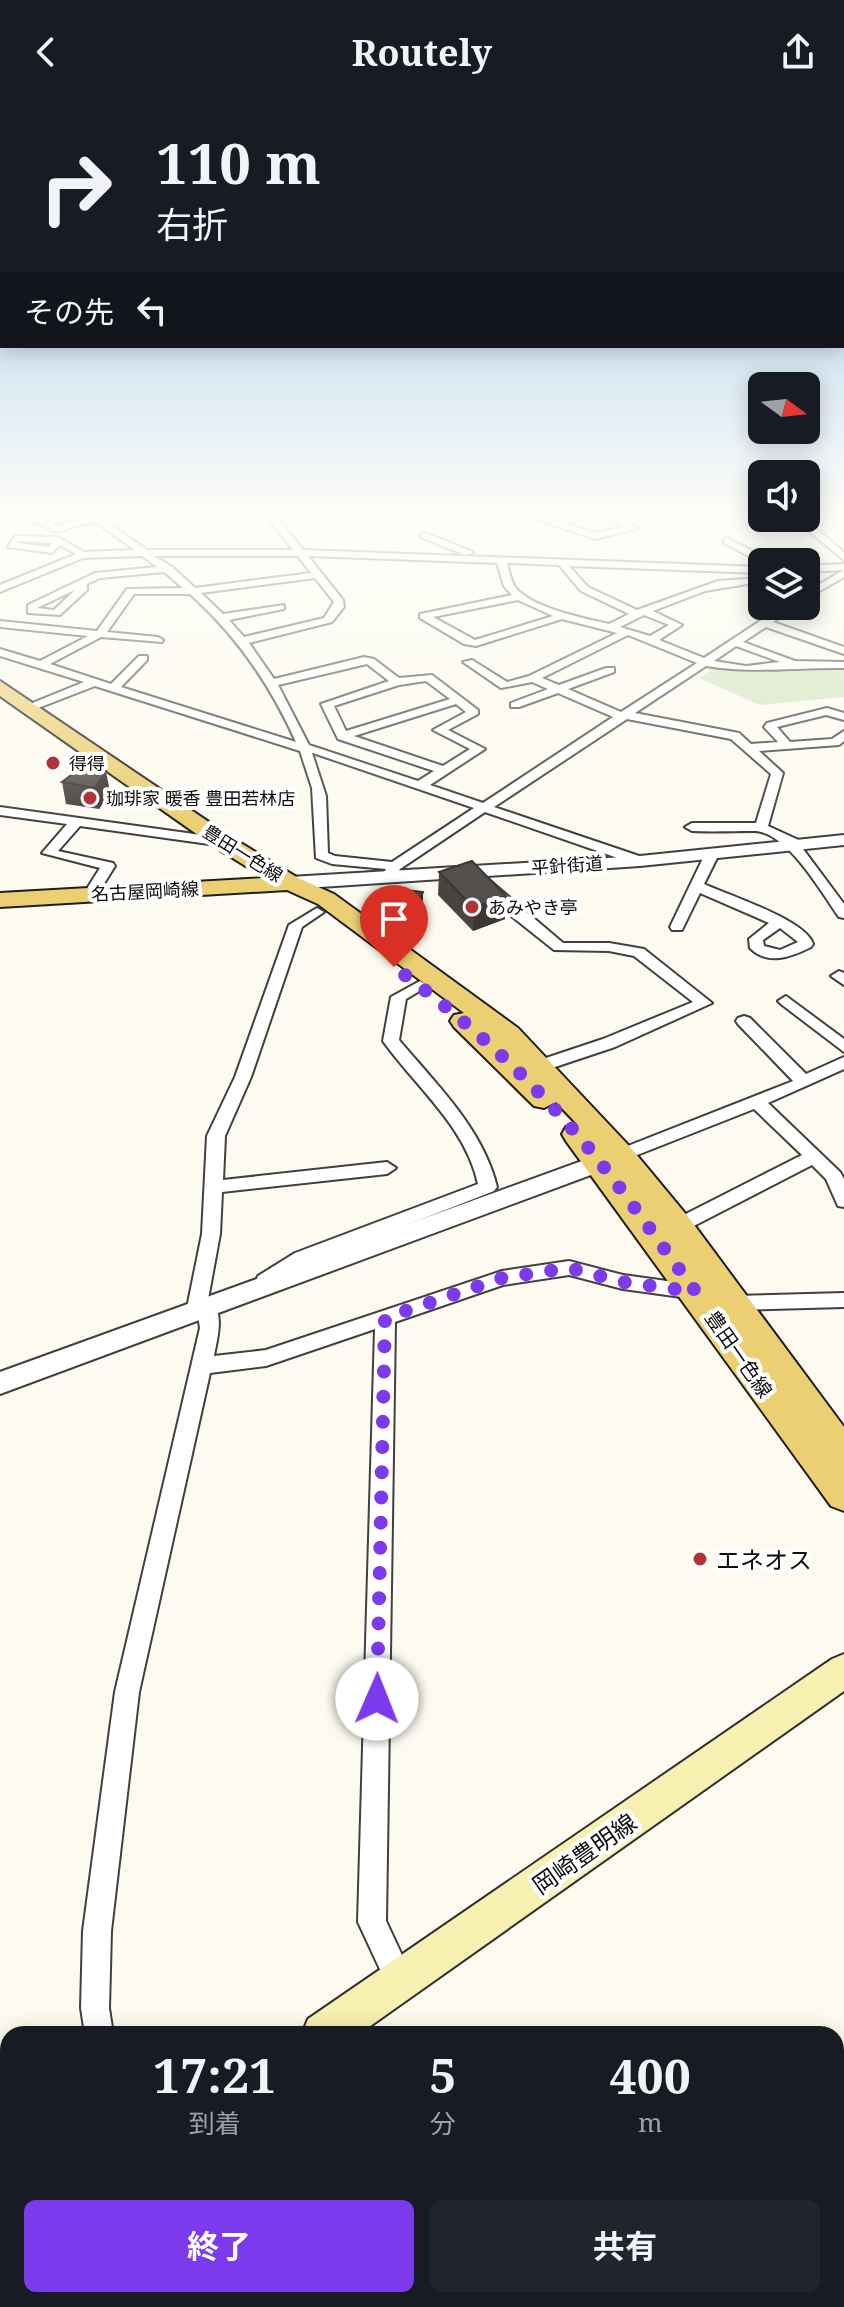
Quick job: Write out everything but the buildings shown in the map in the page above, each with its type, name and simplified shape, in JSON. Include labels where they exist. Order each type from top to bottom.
[{"type":"main road","name":"豊田一色線","points":[[0,687],[223,842],[290,883],[326,899],[509,1034],[540,1066],[610,1159],[752,1373],[844,1495]]},
{"type":"main road","name":"豊田一色線","points":[[290,883],[317,912],[420,986],[480,1035],[678,1226],[844,1454]]},
{"type":"main road","name":"名古屋岡崎線","points":[[0,900],[290,883]]},
{"type":"main road","name":"岡崎豊明線","points":[[335,2026],[844,1671]]},
{"type":"street","points":[[41,665],[100,634],[111,619]]},
{"type":"street","points":[[222,619],[275,682],[305,749],[318,787],[321,855],[332,860],[392,871],[770,620]]},
{"type":"street","points":[[242,641],[326,619]]},
{"type":"street","points":[[429,619],[468,642],[476,643],[553,619]]},
{"type":"street","points":[[573,619],[651,640],[707,663],[746,669],[797,664],[844,665]]},
{"type":"street","points":[[610,628],[627,619]]},
{"type":"street","points":[[651,640],[677,625],[659,619]]},
{"type":"street","points":[[766,623],[844,651]]},
{"type":"street","points":[[0,624],[158,640]]},
{"type":"street","points":[[468,662],[505,686],[533,678],[626,632]]},
{"type":"street","points":[[736,643],[797,664]]},
{"type":"street","points":[[0,652],[305,749],[314,749],[640,861]]},
{"type":"street","points":[[113,688],[143,658]]},
{"type":"street","points":[[275,682],[364,660],[370,661],[397,682]]},
{"type":"street","points":[[515,705],[610,670]]},
{"type":"street","points":[[420,785],[479,749],[439,730],[474,712],[426,677],[397,682],[327,704],[342,736],[443,770]]},
{"type":"street","points":[[533,678],[624,716],[735,736],[777,773],[759,826]]},
{"type":"street","points":[[29,708],[95,682]]},
{"type":"street","points":[[342,736],[458,700]]},
{"type":"street","points":[[787,745],[771,725],[827,711],[844,717]]},
{"type":"street","points":[[749,748],[835,742],[844,735]]},
{"type":"street","points":[[0,811],[223,842]]},
{"type":"street","points":[[76,822],[49,853],[108,866],[90,895]]},
{"type":"street","points":[[692,827],[747,829],[759,826],[797,846],[843,913]]},
{"type":"street","name":"平針街道","points":[[290,883],[392,871],[477,871],[640,861],[844,840]]},
{"type":"street","points":[[677,927],[712,854]]},
{"type":"street","points":[[477,871],[515,912],[559,947],[609,947],[639,952],[704,1003],[609,1043],[540,1066]]},
{"type":"street","points":[[697,886],[779,922]]},
{"type":"street","points":[[98,2026],[95,2008],[97,1931],[127,1692],[210,1328],[202,1307],[211,1234],[216,1136],[243,1077],[296,925],[317,912]]},
{"type":"street","points":[[253,1288],[302,1258],[488,1187],[487,1171],[455,1120],[391,1041],[399,997],[420,986]]},
{"type":"street","points":[[786,1001],[844,1047]]},
{"type":"street","points":[[744,1021],[804,1082]]},
{"type":"street","points":[[0,1383],[610,1159],[757,1102],[844,1062]]},
{"type":"street","points":[[757,1102],[834,1176],[844,1201]]},
{"type":"street","points":[[678,1226],[815,1156]]},
{"type":"street","points":[[214,1187],[387,1168]]},
{"type":"street","points":[[200,1366],[266,1358],[502,1278],[569,1268],[623,1282],[696,1292]]},
{"type":"street","points":[[733,1303],[844,1300]]},
{"type":"street","points":[[385,1318],[372,1922],[400,1981]]},
{"type":"green space","points":[[808,666],[844,667],[844,697],[760,705],[699,678],[718,668],[747,671]]},
{"type":"place","name":"得得","points":[[53,763]]},
{"type":"place","name":"珈琲家 暖香 豊田若林店","points":[[90,798]]},
{"type":"place","name":"あみやき亭","points":[[472,907]]},
{"type":"place","name":"エネオス","points":[[700,1559]]},
{"type":"route","points":[[377,1699],[385,1318],[502,1278],[569,1268],[623,1282],[696,1292],[599,1162],[558,1113],[480,1035],[394,967]]}]
